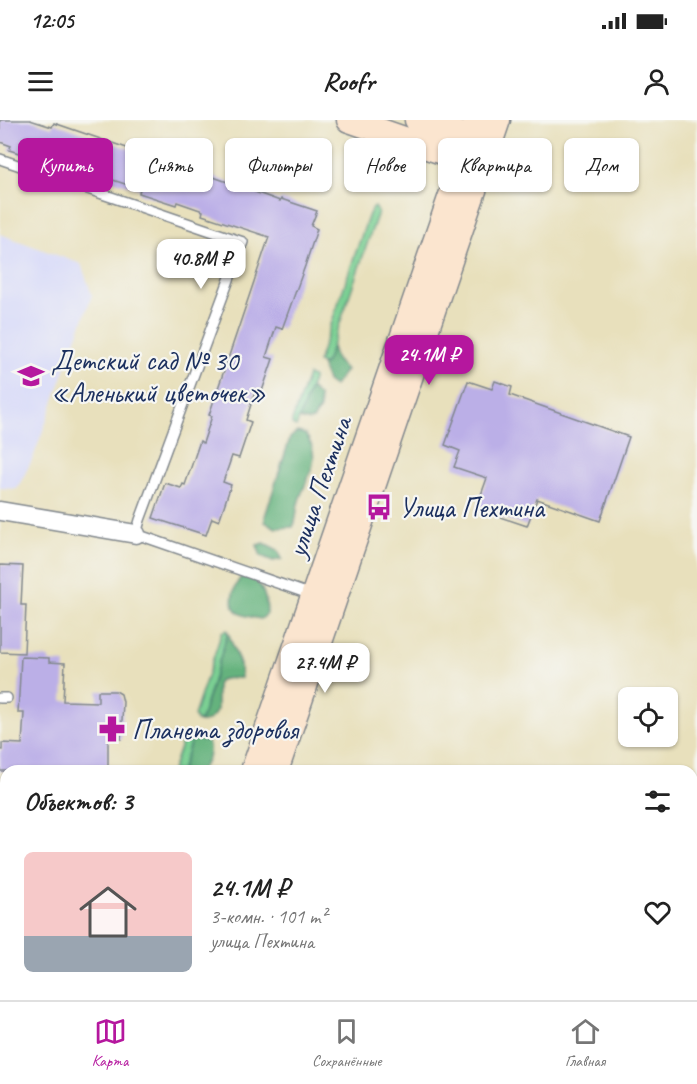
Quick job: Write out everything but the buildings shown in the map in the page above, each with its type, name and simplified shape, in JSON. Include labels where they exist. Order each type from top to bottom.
[{"type":"street","points":[[348,120],[442,138]]},
{"type":"street","points":[[417,120],[460,138]]},
{"type":"street","name":"улица Пехтина","points":[[480,138],[498,120]]},
{"type":"street","name":"улица Пехтина","points":[[278,765],[324,599],[458,192]]},
{"type":"street","points":[[0,511],[136,534]]},
{"type":"street","name":"улица Пехтина","points":[[255,765],[324,599]]},
{"type":"lane","points":[[0,159],[243,242],[136,534],[324,599]]},
{"type":"shaded area","name":"Детский сад № 30 «Аленький цветочек»","points":[[0,234],[81,264],[92,295],[33,458],[17,489],[0,488]]},
{"type":"green space","points":[[375,207],[378,212],[327,361],[321,364],[318,362],[369,214]]},
{"type":"green space","points":[[332,347],[336,360],[346,370],[334,386],[327,381],[321,364],[325,364]]},
{"type":"green space","points":[[308,375],[313,377],[313,380],[296,427],[292,425],[292,421]]},
{"type":"green space","points":[[310,388],[319,396],[320,408],[313,420],[307,421],[299,419]]},
{"type":"green space","points":[[297,432],[305,434],[311,443],[312,469],[298,504],[293,527],[276,528],[265,522],[265,516],[290,438]]},
{"type":"green space","points":[[264,543],[278,550],[282,559],[273,561],[261,556],[257,545]]},
{"type":"green space","points":[[241,577],[254,580],[262,588],[267,614],[261,619],[242,615],[234,608],[232,598]]},
{"type":"green space","points":[[226,630],[228,635],[201,721],[197,721],[194,716],[222,632]]},
{"type":"green space","points":[[228,632],[240,665],[241,678],[220,680],[217,685],[217,710],[208,720],[203,722],[197,721],[200,721],[202,717]]},
{"type":"green space","points":[[187,736],[191,741],[183,765],[174,765],[182,741]]},
{"type":"green space","points":[[190,738],[208,742],[208,758],[204,765],[183,765]]},
{"type":"place","name":"Детский сад № 30 «Аленький цветочек»","points":[[31,376]]},
{"type":"place","name":"Улица Пехтина","points":[[379,507]]},
{"type":"place","name":"Планета здоровья","points":[[112,729]]}]
